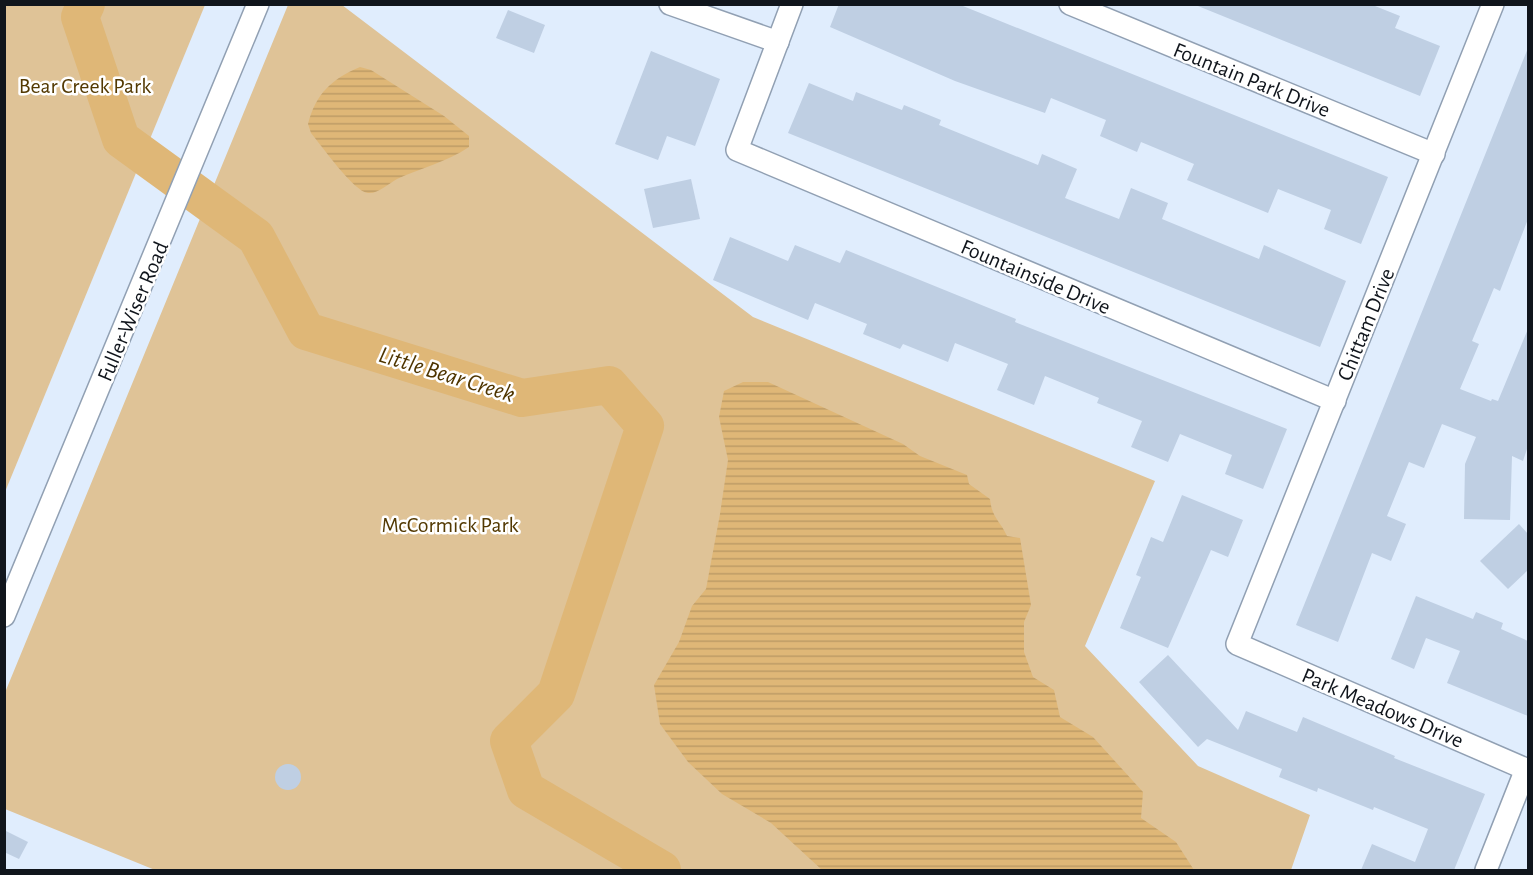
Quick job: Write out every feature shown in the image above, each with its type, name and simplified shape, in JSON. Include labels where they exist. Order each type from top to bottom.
[{"type":"street","name":"Fuller-Wiser Road","points":[[4,616],[258,4]]},
{"type":"street","points":[[670,4],[778,42],[792,4]]},
{"type":"street","name":"Fountain Park Drive","points":[[1070,4],[1434,154]]},
{"type":"street","name":"Chittam Drive","points":[[1237,644],[1493,4]]},
{"type":"street","name":"Fountainside Drive","points":[[778,42],[736,150],[1335,401]]},
{"type":"street","name":"Park Meadows Drive","points":[[1237,644],[1527,770]]},
{"type":"street","points":[[1486,870],[1527,770]]},
{"type":"green space","name":"Bear Creek Park","points":[[4,5],[205,5],[5,492]]},
{"type":"green space","name":"McCormick Park","points":[[288,5],[342,5],[753,317],[1155,481],[1085,646],[1198,766],[1310,815],[1291,870],[155,870],[5,809],[4,695]]},
{"type":"shaded area","points":[[360,67],[371,70],[444,116],[469,136],[469,147],[443,161],[397,179],[375,192],[362,191],[346,177],[311,133],[308,124],[311,113],[326,88]]},
{"type":"shaded area","points":[[743,382],[768,382],[903,444],[920,456],[967,475],[969,484],[990,499],[994,515],[1007,536],[1020,538],[1031,605],[1024,622],[1024,652],[1033,677],[1054,690],[1060,717],[1093,737],[1143,792],[1141,818],[1176,842],[1194,870],[822,870],[771,823],[722,794],[688,762],[660,724],[654,685],[679,642],[692,606],[706,589],[728,460],[719,417],[724,391]]},
{"type":"building","points":[[839,4],[958,4],[1388,177],[1361,244],[1324,229],[1331,210],[1278,189],[1268,213],[1187,180],[1194,164],[1141,142],[1137,152],[1100,136],[1106,120],[1051,98],[1045,113],[955,81],[830,27]]},
{"type":"building","points":[[1193,4],[1370,4],[1400,16],[1395,28],[1440,46],[1420,96]]},
{"type":"building","points":[[508,10],[545,25],[534,53],[496,38]]},
{"type":"building","points":[[1528,48],[1528,219],[1500,291],[1494,288],[1472,341],[1479,344],[1460,389],[1491,401],[1492,399],[1498,401],[1528,329],[1528,446],[1523,461],[1512,456],[1510,520],[1464,519],[1465,464],[1476,437],[1442,424],[1424,468],[1409,462],[1387,516],[1406,524],[1391,561],[1372,553],[1338,642],[1296,625]]},
{"type":"building","points":[[651,51],[720,79],[695,146],[667,136],[658,160],[615,144]]},
{"type":"building","points":[[809,83],[853,101],[856,92],[902,110],[904,105],[941,120],[939,125],[1038,165],[1042,154],[1077,169],[1065,198],[1119,219],[1131,188],[1168,203],[1162,219],[1259,259],[1264,245],[1346,281],[1320,347],[788,133]]},
{"type":"building","points":[[691,179],[700,219],[653,228],[644,189]]},
{"type":"building","points":[[730,237],[788,261],[795,245],[840,263],[846,250],[1016,319],[1015,322],[1287,429],[1263,489],[1225,474],[1232,455],[1180,434],[1168,462],[1131,447],[1142,421],[1097,403],[1099,398],[1045,376],[1034,405],[997,390],[1008,364],[955,343],[948,362],[903,344],[900,349],[863,334],[867,324],[815,303],[808,320],[713,280]]},
{"type":"building","points":[[1182,495],[1243,520],[1228,557],[1211,550],[1168,648],[1120,628],[1141,577],[1136,575],[1151,537],[1163,542]]},
{"type":"building","points":[[1519,524],[1528,534],[1528,570],[1508,589],[1480,561]]},
{"type":"building","points":[[1416,596],[1473,619],[1476,612],[1503,623],[1501,629],[1528,641],[1528,716],[1447,683],[1460,651],[1426,638],[1414,669],[1391,659]]},
{"type":"building","points":[[1168,655],[1238,730],[1246,711],[1297,732],[1303,717],[1395,756],[1394,758],[1485,794],[1454,870],[1361,870],[1372,844],[1415,862],[1428,829],[1374,807],[1373,810],[1318,788],[1317,792],[1279,777],[1282,769],[1207,739],[1198,747],[1139,682]]},
{"type":"building","points":[[288,764],[297,768],[301,777],[297,786],[288,790],[279,786],[275,777],[279,768]]},
{"type":"building","points":[[4,830],[28,842],[19,859],[4,852]]},
{"type":"waterway","name":"Little Bear Creek","points":[[86,4],[80,17],[121,139],[256,237],[306,331],[522,398],[609,385],[645,426],[556,694],[509,741],[526,790],[662,870]]}]
